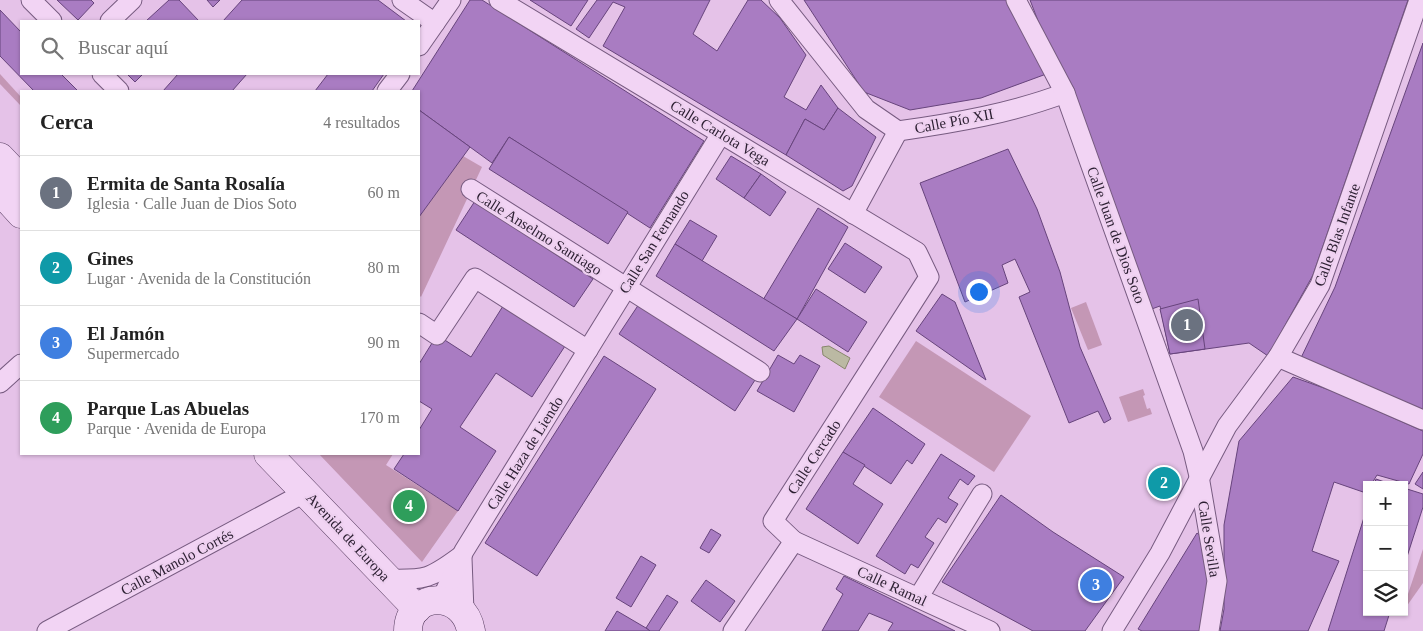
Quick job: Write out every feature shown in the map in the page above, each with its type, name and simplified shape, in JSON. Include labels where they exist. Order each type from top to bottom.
[{"type":"main road","points":[[0,157],[20,178]]},
{"type":"main road","points":[[0,191],[20,213]]},
{"type":"main road","name":"Avenida de Europa","points":[[274,457],[388,579],[449,621]]},
{"type":"street","points":[[32,0],[51,20]]},
{"type":"street","points":[[111,20],[132,0]]},
{"type":"street","points":[[402,0],[435,23]]},
{"type":"street","points":[[420,45],[451,0]]},
{"type":"street","name":"Calle Carlota Vega","points":[[499,0],[917,252],[929,277]]},
{"type":"street","name":"Calle Pío XII","points":[[779,0],[866,109],[898,131],[957,123],[1065,94]]},
{"type":"street","name":"Calle Juan de Dios Soto","points":[[1016,0],[1065,94],[1166,372],[1199,476]]},
{"type":"street","name":"Calle Blas Infante","points":[[1112,631],[1160,552],[1227,426],[1278,357],[1320,286],[1419,0]]},
{"type":"street","points":[[103,75],[118,90]]},
{"type":"street","points":[[389,90],[399,75]]},
{"type":"street","points":[[853,214],[898,131]]},
{"type":"street","name":"Calle San Fernando","points":[[588,350],[721,134]]},
{"type":"street","name":"Calle Anselmo Santiago","points":[[471,189],[760,372]]},
{"type":"street","name":"Calle Cercado","points":[[794,541],[773,521],[929,277]]},
{"type":"street","points":[[420,324],[437,335],[453,314],[475,278],[588,350]]},
{"type":"street","name":"Calle Haza de Liendo","points":[[449,621],[462,556],[588,350]]},
{"type":"street","points":[[1278,357],[1423,420]]},
{"type":"street","points":[[0,384],[20,365]]},
{"type":"street","name":"Calle Sevilla","points":[[1199,476],[1217,581],[1209,631]]},
{"type":"street","name":"Calle Manolo Cortés","points":[[47,631],[306,492]]},
{"type":"street","points":[[918,598],[982,494]]},
{"type":"street","points":[[733,631],[794,541]]},
{"type":"street","name":"Calle Ramal","points":[[794,541],[990,631]]},
{"type":"street","points":[[388,579],[422,580],[462,556]]},
{"type":"street","points":[[449,621],[462,556]]},
{"type":"shaded area","points":[[0,74],[20,96],[20,105],[0,84]]},
{"type":"shaded area","points":[[463,156],[482,167],[421,297],[420,296],[420,216]]},
{"type":"shaded area","points":[[1086,302],[1102,345],[1088,350],[1071,308]]},
{"type":"shaded area","points":[[916,341],[1031,416],[994,472],[879,397]]},
{"type":"shaded area","points":[[829,346],[850,358],[845,369],[823,355],[822,347]]},
{"type":"shaded area","points":[[1143,389],[1147,409],[1150,408],[1152,414],[1128,422],[1119,397]]},
{"type":"shaded area","points":[[320,455],[392,455],[386,465],[458,511],[422,562]]},
{"type":"shaded area","points":[[1423,549],[1423,583],[1408,604],[1408,594]]},
{"type":"building","points":[[57,0],[91,0],[94,3],[78,20]]},
{"type":"building","points":[[169,0],[179,0],[198,20],[147,20]]},
{"type":"building","points":[[207,0],[220,0],[213,7]]},
{"type":"building","points":[[242,0],[378,0],[405,20],[224,20]]},
{"type":"building","points":[[470,0],[482,0],[704,141],[650,228],[509,137],[492,163],[420,111],[420,90],[413,90]]},
{"type":"building","points":[[530,0],[588,0],[571,26]]},
{"type":"building","points":[[597,0],[710,0],[693,34],[717,51],[748,0],[761,0],[780,18],[806,55],[784,97],[806,110],[821,85],[838,108],[824,130],[805,119],[786,155],[603,46],[625,7],[613,2],[589,38],[576,29]]},
{"type":"building","points":[[804,0],[1009,0],[1049,73],[981,98],[910,110],[864,92]]},
{"type":"building","points":[[1030,0],[1408,0],[1313,275],[1268,356],[1249,343],[1170,354],[1160,306],[1149,310]]},
{"type":"building","points":[[0,10],[20,31],[20,75],[62,75],[77,90],[33,90],[0,56]]},
{"type":"building","points":[[1423,43],[1423,411],[1299,362],[1335,287]]},
{"type":"building","points":[[128,75],[142,75],[135,82]]},
{"type":"building","points":[[177,75],[246,75],[233,90],[164,90]]},
{"type":"building","points":[[327,75],[383,75],[373,90],[316,90]]},
{"type":"building","points":[[838,108],[876,137],[852,186],[843,191],[786,155],[805,119],[824,130]]},
{"type":"building","points":[[420,111],[470,147],[420,216]]},
{"type":"building","points":[[509,137],[628,212],[608,244],[489,169]]},
{"type":"building","points":[[1008,149],[1037,209],[1060,272],[1080,347],[1111,419],[1104,423],[1098,411],[1069,423],[1019,297],[1030,292],[1015,259],[1002,265],[1008,283],[965,302],[920,183]]},
{"type":"building","points":[[731,156],[761,174],[744,198],[716,179]]},
{"type":"building","points":[[761,174],[786,192],[770,216],[744,198]]},
{"type":"building","points":[[475,201],[593,279],[574,307],[456,230]]},
{"type":"building","points":[[818,208],[848,227],[797,319],[763,300]]},
{"type":"building","points":[[690,220],[717,236],[702,261],[675,244]]},
{"type":"building","points":[[845,243],[882,267],[865,293],[828,269]]},
{"type":"building","points":[[675,244],[797,319],[774,351],[656,276]]},
{"type":"building","points":[[816,289],[867,322],[848,352],[797,319]]},
{"type":"building","points":[[942,294],[955,302],[986,380],[916,331]]},
{"type":"building","points":[[1198,299],[1205,349],[1170,354],[1160,309]]},
{"type":"building","points":[[639,304],[755,380],[735,411],[619,334]]},
{"type":"building","points":[[503,306],[565,346],[532,397],[496,373],[460,427],[496,451],[458,511],[394,469],[403,455],[420,455],[420,428],[432,409],[420,402],[420,362],[437,335],[471,357]]},
{"type":"building","points":[[778,355],[794,364],[800,355],[820,366],[794,412],[757,391]]},
{"type":"building","points":[[604,356],[656,389],[537,576],[485,543]]},
{"type":"building","points":[[1293,377],[1335,392],[1423,431],[1423,454],[1409,484],[1408,481],[1398,481],[1377,475],[1373,481],[1363,481],[1363,492],[1334,482],[1312,551],[1339,561],[1308,631],[1220,631],[1224,609],[1224,525],[1239,441]]},
{"type":"building","points":[[873,408],[925,444],[912,464],[907,460],[891,484],[843,452]]},
{"type":"building","points":[[843,452],[865,465],[853,484],[883,504],[858,544],[806,509]]},
{"type":"building","points":[[941,454],[975,476],[968,485],[960,479],[948,498],[958,504],[946,523],[938,518],[925,537],[934,543],[918,568],[911,564],[905,574],[876,556]]},
{"type":"building","points":[[1423,472],[1423,489],[1415,484]]},
{"type":"building","points":[[1408,489],[1423,494],[1423,507],[1408,554]]},
{"type":"building","points":[[1001,495],[1053,532],[1124,577],[1085,631],[1033,631],[942,582]]},
{"type":"building","points":[[1363,521],[1363,616],[1389,616],[1384,631],[1328,631]]},
{"type":"building","points":[[711,529],[721,535],[709,553],[700,548]]},
{"type":"building","points":[[1197,533],[1205,539],[1210,587],[1203,631],[1142,631],[1138,629]]},
{"type":"building","points":[[641,556],[656,565],[631,607],[616,598]]},
{"type":"building","points":[[844,576],[955,631],[888,631],[893,623],[869,613],[858,631],[822,631],[843,594],[836,589]]},
{"type":"building","points":[[706,580],[735,601],[720,622],[691,601]]},
{"type":"building","points":[[667,595],[678,602],[659,631],[650,631],[646,628]]},
{"type":"building","points":[[617,611],[646,628],[650,631],[605,631]]},
{"type":"place","name":"Ermita de Santa Rosalía","points":[[1187,325]]},
{"type":"place","name":"Gines","points":[[1164,483]]},
{"type":"place","name":"Parque Las Abuelas","points":[[409,506]]},
{"type":"place","name":"El Jamón","points":[[1096,585]]}]
